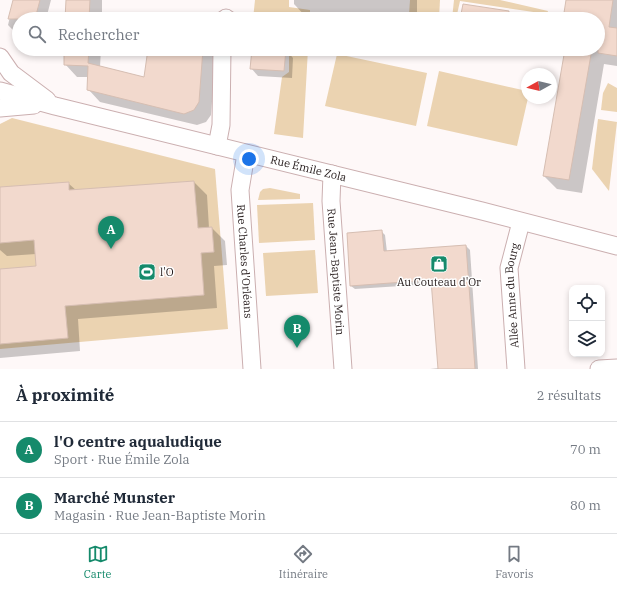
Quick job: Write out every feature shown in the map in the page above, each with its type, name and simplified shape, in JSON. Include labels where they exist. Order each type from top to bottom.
[{"type":"street","points":[[217,146],[221,125],[222,56]]},
{"type":"street","points":[[0,57],[11,73],[55,106]]},
{"type":"street","name":"Rue Émile Zola","points":[[0,91],[617,246]]},
{"type":"street","points":[[0,108],[21,105],[55,106]]},
{"type":"street","name":"Rue Charles d'Orléans","points":[[246,154],[240,190],[252,369]]},
{"type":"street","name":"Rue Jean-Baptiste Morin","points":[[332,174],[331,201],[343,369]]},
{"type":"street","name":"Allée Anne du Bourg","points":[[516,369],[509,268],[521,222]]},
{"type":"street","points":[[599,369],[617,368]]},
{"type":"shaded area","points":[[255,0],[289,0],[289,7],[310,10],[310,12],[254,12]]},
{"type":"shaded area","points":[[410,0],[440,0],[439,12],[409,12]]},
{"type":"shaded area","points":[[454,0],[500,0],[548,11],[534,12],[460,1],[458,12],[453,12]]},
{"type":"shaded area","points":[[289,56],[308,56],[303,138],[274,134],[282,77],[289,72]]},
{"type":"shaded area","points":[[337,56],[346,56],[427,73],[416,126],[325,106]]},
{"type":"shaded area","points":[[439,71],[521,90],[521,104],[527,104],[517,146],[427,126]]},
{"type":"shaded area","points":[[608,83],[617,88],[617,112],[601,110],[603,93]]},
{"type":"shaded area","points":[[12,118],[215,169],[228,329],[0,349],[0,124]]},
{"type":"shaded area","points":[[598,119],[617,122],[609,191],[592,169]]},
{"type":"shaded area","points":[[270,188],[300,194],[300,199],[258,200],[260,192],[263,189]]},
{"type":"shaded area","points":[[313,203],[315,240],[259,243],[257,205]]},
{"type":"shaded area","points":[[315,250],[318,293],[266,296],[263,253]]},
{"type":"building","points":[[13,0],[40,0],[37,12],[12,12],[12,19],[8,19]]},
{"type":"building","points":[[66,0],[90,0],[89,12],[65,12]]},
{"type":"building","points":[[566,0],[613,0],[609,27],[617,28],[617,56],[605,54],[605,12],[564,12]]},
{"type":"building","points":[[463,4],[509,11],[509,12],[461,12]]},
{"type":"building","points":[[64,56],[88,56],[88,63],[144,77],[147,56],[202,56],[199,102],[194,110],[184,114],[87,90],[88,66],[64,65]]},
{"type":"building","points":[[251,56],[285,56],[284,71],[250,69]]},
{"type":"building","points":[[564,56],[591,56],[569,180],[543,176],[555,104],[557,104],[557,95]]},
{"type":"building","points":[[194,181],[198,228],[212,227],[214,252],[201,253],[204,295],[65,306],[68,338],[0,344],[0,269],[36,266],[34,240],[0,243],[0,187],[69,182],[69,190]]},
{"type":"building","points":[[382,230],[384,251],[466,245],[475,369],[438,369],[431,280],[350,286],[347,233]]},
{"type":"place","name":"l'O centre aqualudique","points":[[111,249]]},
{"type":"place","name":"Au Couteau d'Or","points":[[439,264]]},
{"type":"place","name":"l'O","points":[[147,272]]},
{"type":"place","name":"Marché Munster","points":[[297,348]]}]
